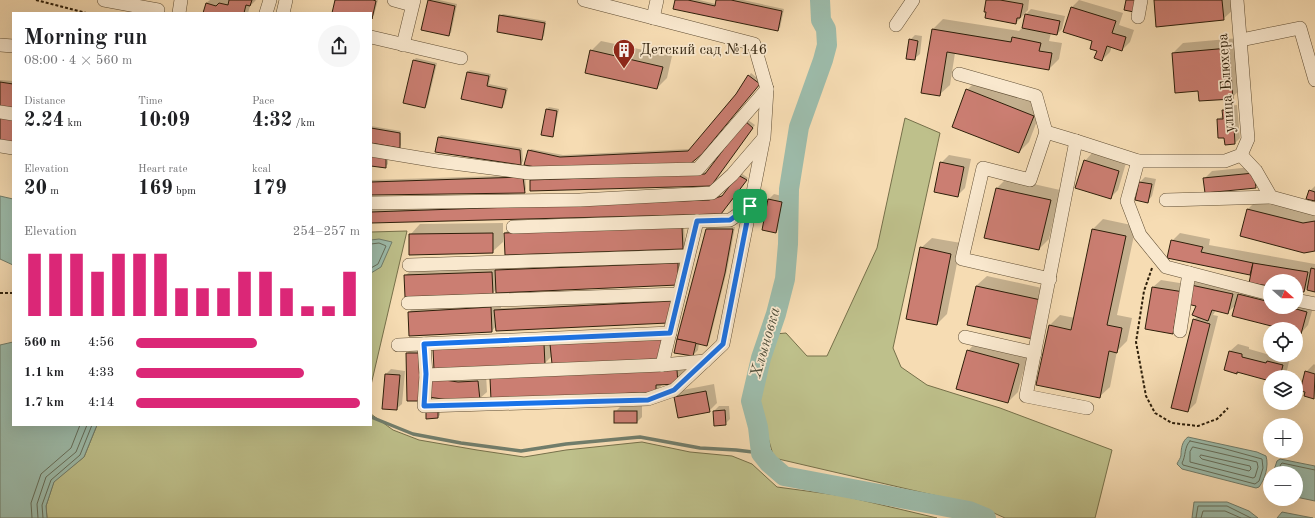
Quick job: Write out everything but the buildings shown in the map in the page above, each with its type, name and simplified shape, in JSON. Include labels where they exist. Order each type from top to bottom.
[{"type":"street","points":[[104,0],[158,10]]},
{"type":"street","points":[[179,12],[181,0]]},
{"type":"street","points":[[266,12],[270,0]]},
{"type":"street","points":[[283,12],[286,0]]},
{"type":"street","points":[[394,0],[413,3],[403,45]]},
{"type":"street","points":[[424,344],[426,374],[424,406],[648,400],[674,390],[723,344],[764,137],[767,89],[754,44],[652,18],[607,3],[584,0]]},
{"type":"street","points":[[652,18],[657,0]]},
{"type":"street","points":[[896,25],[913,0]]},
{"type":"street","points":[[1138,17],[1141,0]]},
{"type":"street","name":"улица Блюхера","points":[[1237,0],[1248,139],[1240,155]]},
{"type":"street","points":[[1241,40],[1300,28],[1315,80]]},
{"type":"street","points":[[372,37],[461,58]]},
{"type":"street","points":[[0,45],[12,46]]},
{"type":"street","points":[[959,74],[1036,96],[1046,132],[1030,180],[983,168],[962,259],[1050,278]]},
{"type":"street","points":[[372,150],[437,161],[529,173],[698,169],[767,89]]},
{"type":"street","points":[[0,112],[12,114]]},
{"type":"street","points":[[1046,132],[1138,161],[1225,161],[1240,155],[1256,171],[1271,197]]},
{"type":"street","points":[[372,203],[580,200],[712,193],[732,175],[764,137]]},
{"type":"street","points":[[1076,141],[1026,396],[1087,408]]},
{"type":"street","points":[[0,146],[12,148]]},
{"type":"street","points":[[1138,161],[1127,201],[1140,235],[1166,267],[1263,292]]},
{"type":"street","points":[[1166,200],[1271,197],[1315,209]]},
{"type":"street","points":[[513,227],[730,220],[750,206]]},
{"type":"street","points":[[662,365],[697,221]]},
{"type":"street","points":[[409,265],[688,256]]},
{"type":"street","points":[[1180,331],[1189,273]]},
{"type":"street","points":[[408,303],[679,294]]},
{"type":"street","points":[[1303,301],[1315,304]]},
{"type":"street","points":[[398,345],[670,333]]},
{"type":"street","points":[[965,337],[1035,353]]},
{"type":"street","points":[[426,374],[662,365],[704,361]]},
{"type":"path","points":[[36,0],[82,12]]},
{"type":"path","points":[[1156,255],[1144,290],[1136,342],[1146,396],[1155,413],[1172,423],[1198,426],[1217,419],[1228,408]]},
{"type":"path","points":[[0,293],[12,293]]},
{"type":"green space","points":[[905,118],[940,133],[893,348],[901,367],[927,385],[1000,408],[1112,450],[1095,518],[1005,518],[976,505],[774,458],[756,397],[775,334],[786,333],[807,356],[827,356],[877,248]]},
{"type":"green space","points":[[407,231],[372,381],[372,232]]},
{"type":"green space","points":[[372,415],[393,430],[419,440],[524,457],[566,450],[642,442],[690,452],[732,456],[752,464],[777,487],[844,496],[937,518],[47,518],[46,506],[54,481],[84,457],[97,426],[372,426]]},
{"type":"water","points":[[0,196],[12,199],[12,265],[0,259]]},
{"type":"water","points":[[379,239],[392,242],[381,267],[372,272],[372,240]]},
{"type":"water","points":[[12,342],[12,426],[97,426],[84,457],[54,482],[46,506],[47,518],[0,518],[0,345]]},
{"type":"water","points":[[1188,437],[1257,452],[1263,455],[1263,458],[1266,458],[1267,464],[1267,466],[1263,466],[1263,480],[1259,487],[1256,488],[1182,469],[1177,464],[1181,456],[1183,443]]},
{"type":"water","points":[[1280,459],[1315,466],[1315,501],[1303,498],[1303,466],[1275,466],[1277,461]]},
{"type":"water","points":[[1194,502],[1227,502],[1249,511],[1258,518],[1192,518]]},
{"type":"water","points":[[1282,512],[1313,518],[1277,518]]},
{"type":"waterway","name":"Хлыновка","points":[[820,0],[821,20],[826,29],[827,45],[799,127],[789,189],[788,244],[785,279],[776,314],[761,358],[751,401],[758,427],[761,453],[769,463],[784,476],[969,511],[986,518]]},
{"type":"waterway","points":[[372,417],[413,434],[461,443],[521,451],[566,444],[640,437],[700,448],[761,453]]},
{"type":"place","name":"Детский сад №146","points":[[624,70]]},
{"type":"route","points":[[750,206],[723,344],[674,390],[648,400],[424,406],[426,374],[424,344],[670,333],[697,221],[730,220],[750,206]]}]
